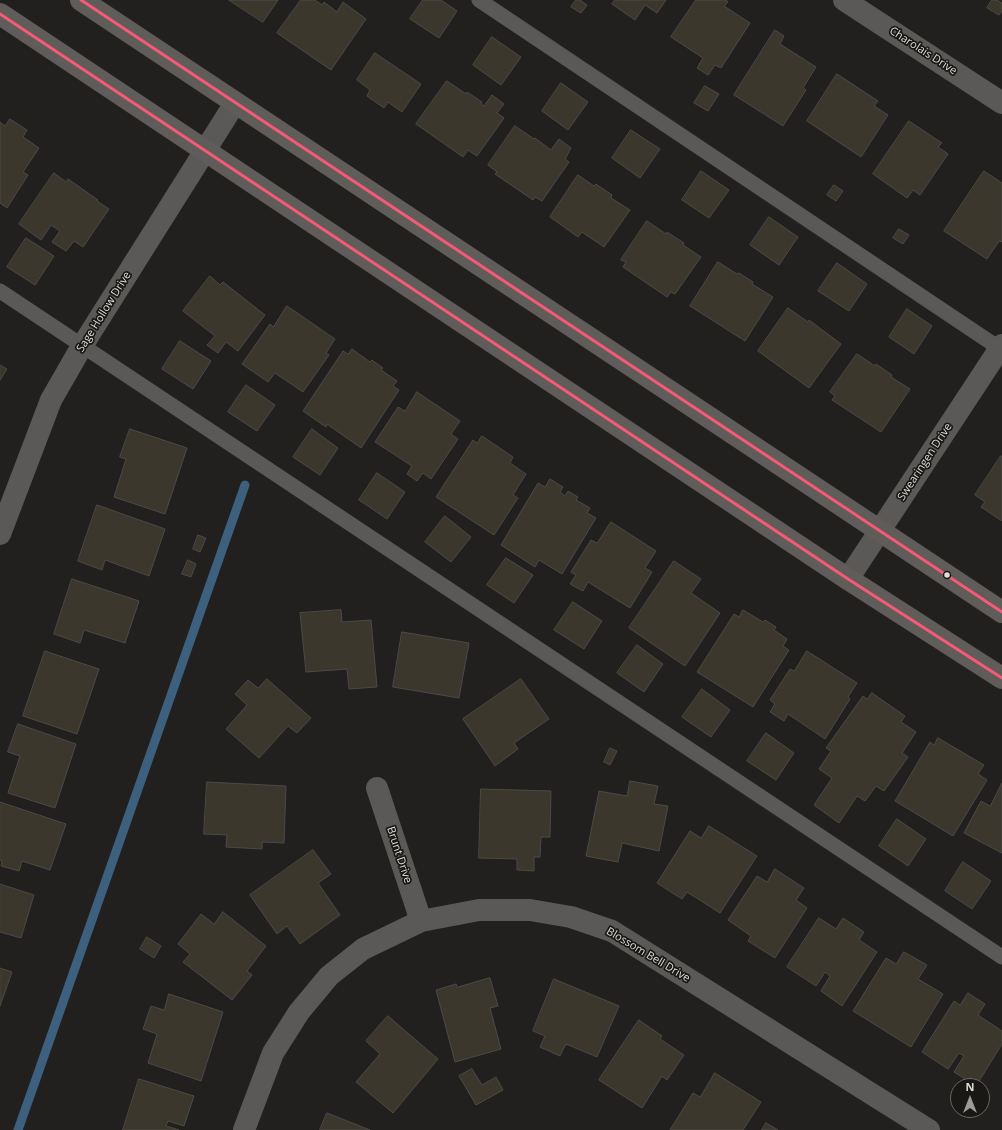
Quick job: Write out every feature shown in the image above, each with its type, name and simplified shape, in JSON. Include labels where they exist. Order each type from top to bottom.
[{"type":"main road","points":[[81,0],[1002,612]]},
{"type":"main road","points":[[0,14],[848,579],[1002,678]]},
{"type":"street","name":"Charolais Drive","points":[[844,0],[1002,103]]},
{"type":"street","name":"Sage Hollow Drive","points":[[0,534],[6,500],[51,400],[82,346],[235,103]]},
{"type":"street","name":"Swearingen Drive","points":[[848,579],[1001,348]]},
{"type":"street","name":"Brunt Drive","points":[[377,788],[421,921]]},
{"type":"street","name":"Blossom Bell Drive","points":[[244,1130],[273,1053],[299,1012],[329,976],[363,949],[421,921],[479,910],[530,910],[572,917],[612,931],[929,1130]]},
{"type":"lane","points":[[479,0],[1001,348]]},
{"type":"lane","points":[[0,291],[1002,957]]},
{"type":"building","points":[[229,0],[278,0],[263,22]]},
{"type":"building","points":[[301,0],[315,0],[322,5],[324,2],[337,12],[343,2],[366,19],[331,70],[277,33]]},
{"type":"building","points":[[423,0],[441,0],[457,11],[439,38],[410,19]]},
{"type":"building","points":[[576,0],[580,0],[587,5],[581,13],[571,7]]},
{"type":"building","points":[[615,0],[666,0],[657,13],[645,5],[635,20],[612,4]]},
{"type":"building","points":[[696,0],[726,0],[728,2],[724,6],[750,23],[721,68],[715,65],[708,75],[697,68],[703,58],[671,37]]},
{"type":"building","points":[[992,0],[997,0],[1002,3],[1002,11],[999,15],[987,8]]},
{"type":"building","points":[[775,30],[784,36],[780,44],[816,67],[803,88],[806,90],[783,126],[734,95]]},
{"type":"building","points":[[492,37],[521,57],[501,85],[473,65]]},
{"type":"building","points":[[375,53],[421,84],[402,112],[388,102],[384,108],[367,96],[370,90],[357,80]]},
{"type":"building","points":[[837,74],[878,101],[874,106],[888,115],[861,157],[807,121]]},
{"type":"building","points":[[447,81],[466,94],[467,92],[482,102],[481,104],[484,106],[492,95],[504,104],[497,113],[504,118],[477,156],[468,150],[463,157],[416,124]]},
{"type":"building","points":[[561,83],[588,102],[568,130],[542,111]]},
{"type":"building","points":[[705,86],[719,94],[708,111],[694,103]]},
{"type":"building","points":[[10,119],[27,130],[23,137],[39,148],[23,172],[28,175],[7,208],[0,203],[0,122],[5,126]]},
{"type":"building","points":[[909,121],[942,143],[938,147],[948,154],[920,195],[913,190],[907,198],[873,174]]},
{"type":"building","points":[[515,126],[551,150],[559,139],[571,148],[565,159],[569,162],[542,201],[535,197],[533,200],[495,174],[497,172],[488,165]]},
{"type":"building","points":[[631,130],[660,149],[640,178],[612,158]]},
{"type":"building","points":[[701,171],[729,190],[709,218],[682,200]]},
{"type":"building","points":[[984,171],[1002,183],[1002,241],[999,241],[987,259],[944,231]]},
{"type":"building","points":[[54,173],[66,182],[68,179],[109,209],[83,247],[74,241],[66,251],[52,242],[60,231],[51,225],[41,240],[19,224]]},
{"type":"building","points":[[578,175],[594,186],[596,184],[612,195],[611,198],[630,210],[604,247],[582,232],[578,237],[550,217]]},
{"type":"building","points":[[834,185],[843,191],[836,201],[827,195]]},
{"type":"building","points":[[769,217],[798,237],[779,265],[750,245]]},
{"type":"building","points":[[647,221],[666,234],[667,232],[684,243],[683,245],[701,257],[675,294],[671,292],[667,297],[623,267],[626,262],[621,260]]},
{"type":"building","points":[[899,229],[909,235],[903,244],[893,238]]},
{"type":"building","points":[[26,238],[54,256],[35,285],[7,267]]},
{"type":"building","points":[[718,262],[737,274],[739,273],[753,282],[752,284],[773,297],[745,341],[690,306]]},
{"type":"building","points":[[837,263],[867,284],[849,311],[818,291]]},
{"type":"building","points":[[210,276],[220,285],[223,282],[265,315],[238,351],[226,342],[218,353],[207,345],[215,336],[183,311]]},
{"type":"building","points":[[287,306],[335,339],[326,353],[329,355],[303,392],[275,373],[268,382],[242,364],[270,324],[273,327]]},
{"type":"building","points":[[788,308],[808,322],[809,320],[841,344],[809,388],[758,351]]},
{"type":"building","points":[[907,309],[932,326],[914,354],[889,337]]},
{"type":"building","points":[[180,341],[211,361],[193,389],[162,369]]},
{"type":"building","points":[[352,349],[370,362],[372,360],[383,368],[381,370],[397,381],[393,386],[399,390],[361,448],[327,424],[326,427],[303,411],[343,351],[348,354]]},
{"type":"building","points":[[857,354],[875,366],[876,364],[892,375],[891,377],[910,389],[881,432],[832,400],[835,396],[830,392]]},
{"type":"building","points":[[0,365],[7,369],[0,380]]},
{"type":"building","points":[[246,385],[275,405],[257,431],[228,412]]},
{"type":"building","points":[[417,392],[460,421],[451,434],[458,439],[431,479],[423,473],[417,481],[407,474],[412,466],[375,442],[398,407],[405,411]]},
{"type":"building","points":[[130,429],[187,448],[165,514],[114,497],[126,459],[120,457]]},
{"type":"building","points":[[312,429],[338,448],[320,475],[293,457]]},
{"type":"building","points":[[482,436],[513,457],[510,463],[526,474],[513,495],[518,498],[494,535],[436,497],[473,440],[477,443]]},
{"type":"building","points":[[1001,456],[1002,521],[981,507],[985,502],[975,495]]},
{"type":"building","points":[[377,473],[405,492],[387,519],[359,500]]},
{"type":"building","points":[[550,479],[563,487],[560,492],[565,496],[568,491],[578,497],[576,500],[590,508],[587,513],[596,518],[562,574],[539,560],[535,567],[501,545],[538,483],[545,487]]},
{"type":"building","points":[[97,505],[165,529],[149,576],[105,560],[102,570],[78,561]]},
{"type":"building","points":[[445,516],[471,537],[451,562],[425,542]]},
{"type":"building","points":[[611,522],[656,551],[645,568],[652,572],[630,608],[588,582],[583,591],[570,584],[576,575],[571,572],[591,540],[597,543]]},
{"type":"building","points":[[198,535],[206,538],[200,552],[193,549]]},
{"type":"building","points":[[506,558],[533,575],[514,603],[487,585]]},
{"type":"building","points":[[188,560],[196,564],[191,577],[182,574]]},
{"type":"building","points":[[674,561],[701,579],[691,593],[720,613],[685,666],[629,628]]},
{"type":"building","points":[[72,579],[139,601],[125,643],[84,630],[80,643],[54,634]]},
{"type":"building","points":[[573,602],[602,621],[584,649],[554,630]]},
{"type":"building","points":[[341,610],[342,622],[371,620],[377,687],[349,689],[347,669],[306,672],[300,613]]},
{"type":"building","points":[[743,610],[763,622],[765,620],[776,627],[774,630],[787,639],[783,646],[789,650],[753,707],[697,672],[734,614],[739,617]]},
{"type":"building","points":[[402,632],[469,643],[459,698],[393,687]]},
{"type":"building","points":[[637,645],[663,664],[644,692],[617,673]]},
{"type":"building","points":[[45,651],[99,669],[77,734],[23,716]]},
{"type":"building","points":[[807,651],[857,683],[848,697],[850,699],[825,739],[788,714],[784,721],[770,712],[775,704],[770,700],[790,669],[794,671]]},
{"type":"building","points":[[267,679],[311,718],[297,733],[288,726],[259,758],[226,729],[247,705],[235,694],[248,680],[258,688]]},
{"type":"building","points":[[521,679],[549,719],[514,743],[518,749],[495,766],[463,719]]},
{"type":"building","points":[[702,689],[730,710],[711,737],[682,717]]},
{"type":"building","points":[[872,693],[905,716],[901,722],[916,732],[902,753],[908,757],[884,791],[876,786],[865,801],[857,796],[839,823],[814,805],[832,778],[819,769],[831,751],[826,748],[863,696],[867,699]]},
{"type":"building","points":[[18,724],[76,744],[55,808],[8,793],[20,756],[8,752]]},
{"type":"building","points":[[766,733],[794,753],[776,780],[747,761]]},
{"type":"building","points":[[938,738],[984,765],[978,774],[987,780],[953,836],[895,801],[930,742],[934,745]]},
{"type":"building","points":[[610,748],[617,751],[610,765],[604,762]]},
{"type":"building","points":[[630,781],[658,786],[654,804],[668,806],[659,851],[622,843],[618,862],[586,856],[599,791],[627,796]]},
{"type":"building","points":[[207,782],[286,786],[284,843],[262,842],[262,849],[226,847],[227,835],[204,834]]},
{"type":"building","points":[[1002,783],[1002,853],[964,833],[981,801],[990,806]]},
{"type":"building","points":[[481,789],[551,791],[550,837],[541,837],[540,857],[534,857],[534,871],[517,870],[517,859],[479,858]]},
{"type":"building","points":[[0,802],[66,824],[50,870],[22,861],[19,871],[1,866]]},
{"type":"building","points":[[897,819],[926,839],[908,866],[879,846]]},
{"type":"building","points":[[709,826],[757,856],[720,913],[687,892],[682,899],[657,883],[690,831],[701,838]]},
{"type":"building","points":[[313,850],[331,874],[318,883],[340,915],[300,944],[287,926],[277,934],[250,895]]},
{"type":"building","points":[[963,862],[991,881],[972,909],[945,891]]},
{"type":"building","points":[[775,869],[804,888],[796,900],[807,908],[775,958],[748,941],[751,936],[728,920],[757,876],[767,882]]},
{"type":"building","points":[[0,884],[34,895],[21,938],[0,932]]},
{"type":"building","points":[[223,912],[266,946],[247,971],[252,975],[232,1000],[183,962],[190,954],[178,944],[201,914],[214,924]]},
{"type":"building","points":[[819,918],[836,929],[843,918],[864,932],[859,940],[877,952],[842,1006],[821,991],[830,976],[825,972],[816,986],[787,967]]},
{"type":"building","points":[[147,937],[161,946],[154,958],[140,949]]},
{"type":"building","points":[[904,952],[927,965],[918,979],[943,994],[911,1047],[853,1011],[886,958],[896,964]]},
{"type":"building","points":[[0,968],[12,972],[0,1006]]},
{"type":"building","points":[[490,978],[498,1006],[490,1008],[501,1049],[455,1062],[436,990],[456,984],[457,987]]},
{"type":"building","points":[[554,979],[619,1006],[597,1057],[566,1044],[560,1056],[540,1047],[545,1036],[533,1031]]},
{"type":"building","points":[[968,993],[985,1004],[978,1015],[1002,1031],[1002,1044],[981,1078],[963,1078],[954,1072],[964,1056],[959,1053],[948,1069],[922,1052],[954,1001],[960,1005]]},
{"type":"building","points":[[169,994],[223,1012],[201,1081],[148,1063],[157,1034],[143,1029],[151,1006],[164,1010]]},
{"type":"building","points":[[388,1016],[438,1059],[393,1113],[356,1082],[380,1054],[366,1041]]},
{"type":"building","points":[[639,1020],[662,1036],[660,1039],[684,1055],[667,1080],[662,1076],[642,1108],[599,1080]]},
{"type":"building","points":[[472,1069],[482,1085],[496,1077],[503,1090],[476,1105],[459,1076]]},
{"type":"building","points":[[715,1073],[761,1102],[743,1130],[670,1130],[693,1093],[700,1097]]},
{"type":"building","points":[[139,1079],[194,1096],[184,1126],[168,1121],[166,1126],[179,1130],[123,1130]]},
{"type":"building","points":[[327,1113],[370,1130],[320,1130]]},
{"type":"building","points":[[766,1123],[778,1130],[762,1130]]},
{"type":"waterway","points":[[18,1130],[245,485]]},
{"type":"transit line","points":[[81,0],[1002,612]]},
{"type":"transit line","points":[[0,14],[848,579],[1002,678]]}]
